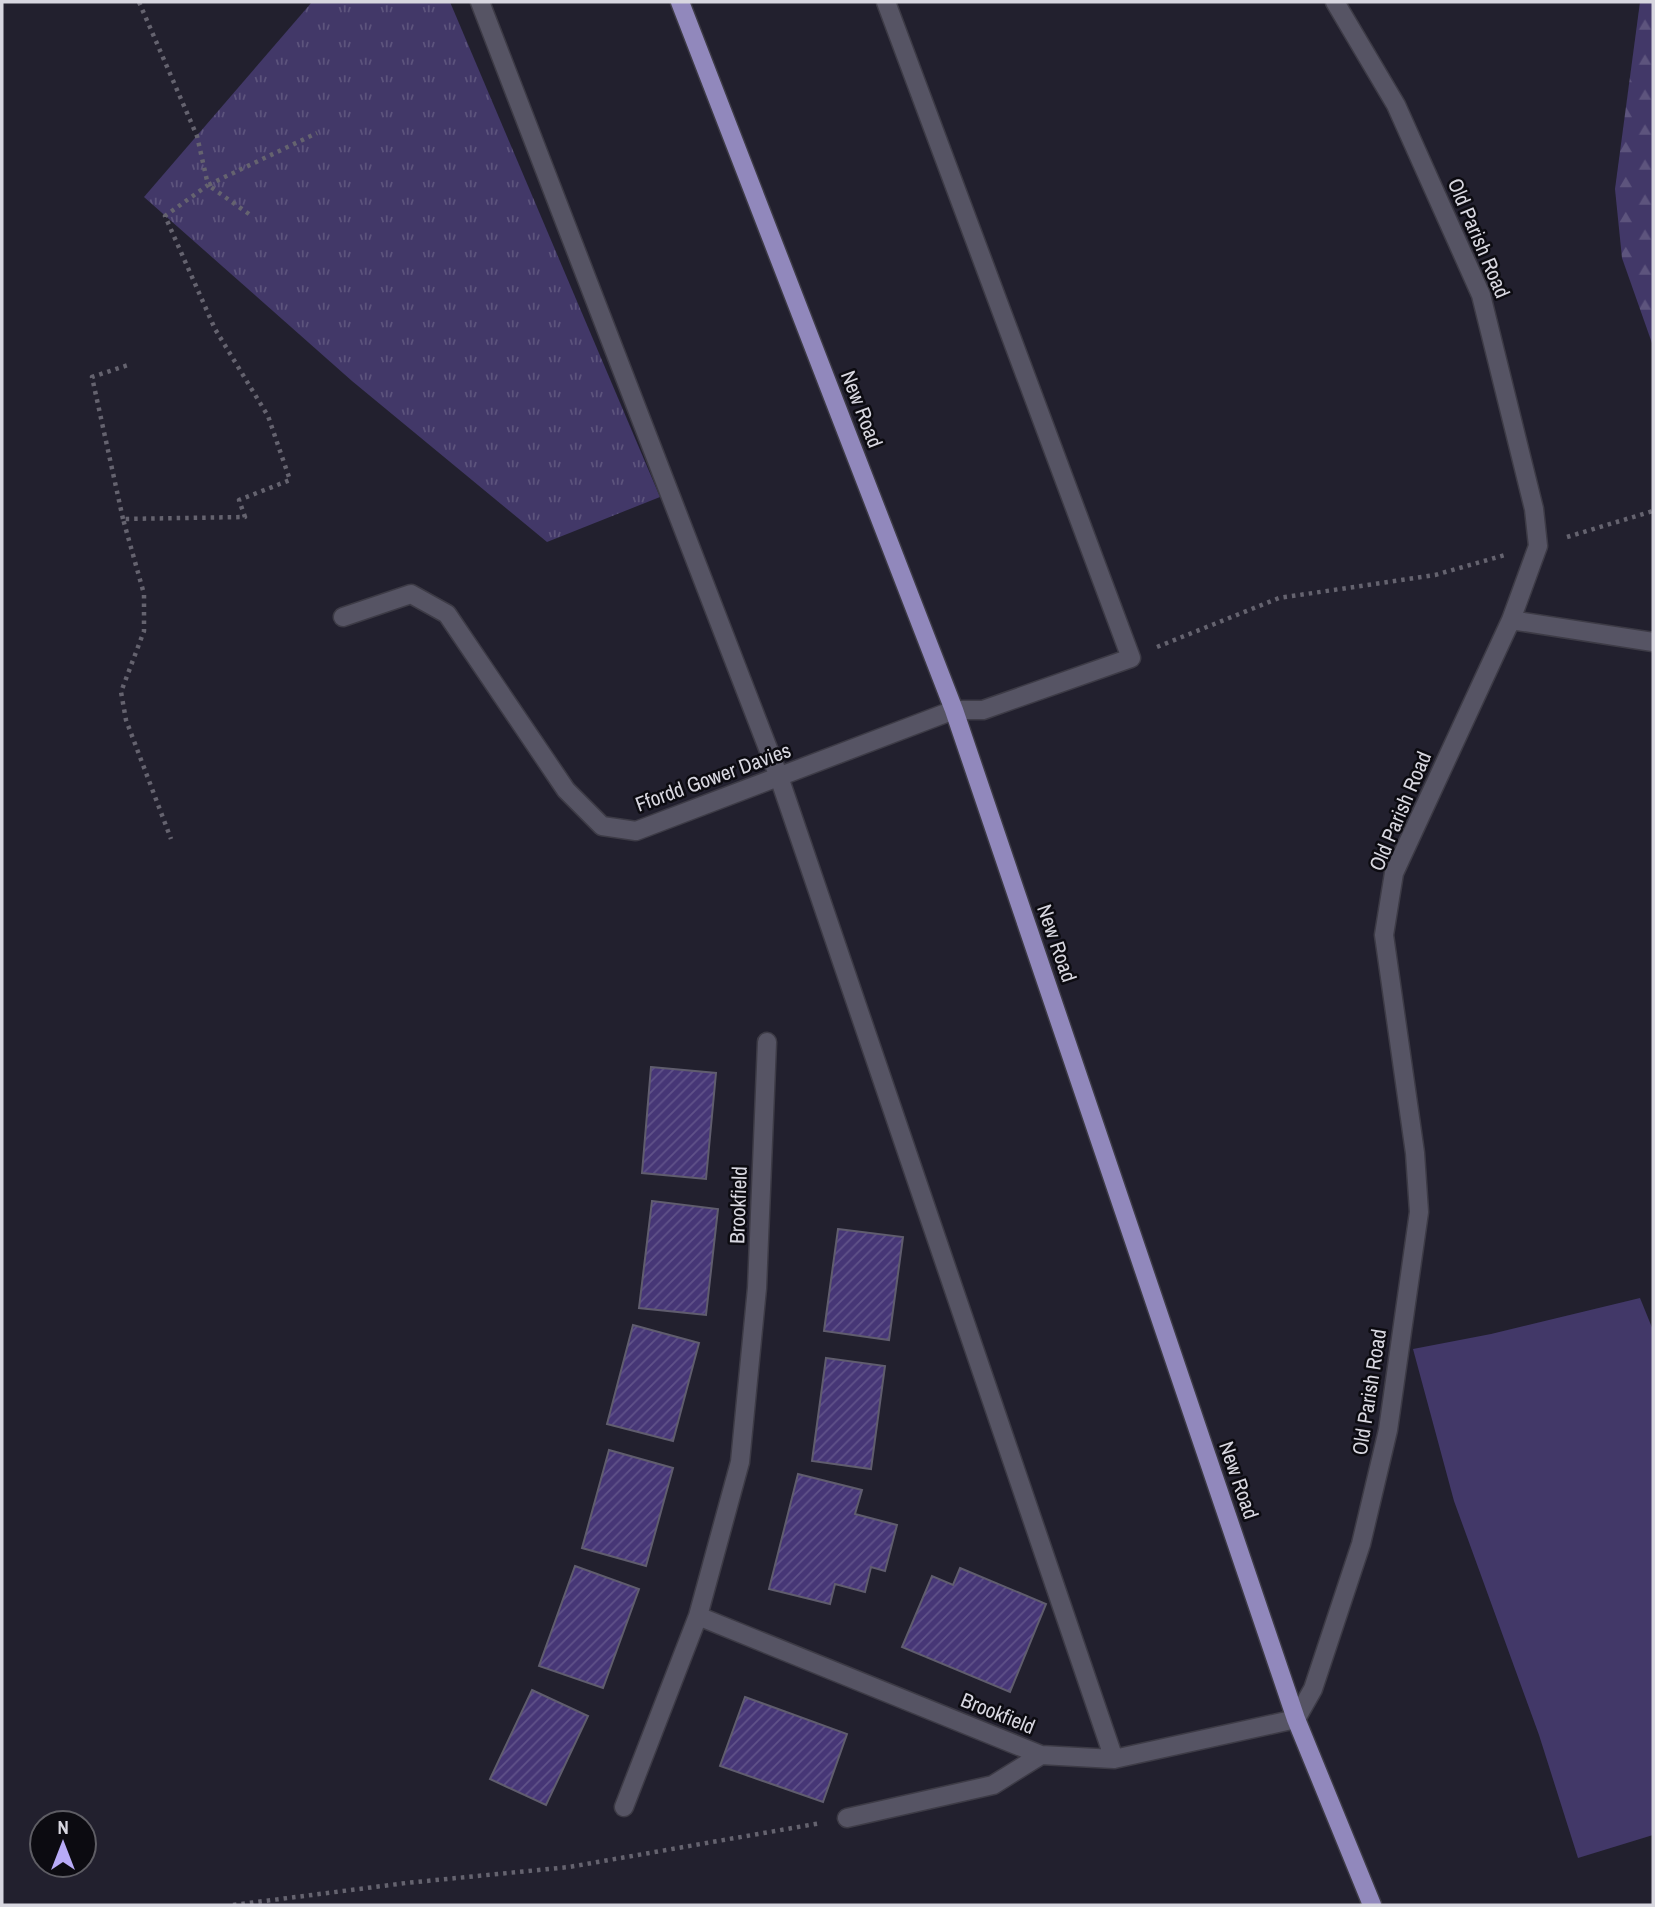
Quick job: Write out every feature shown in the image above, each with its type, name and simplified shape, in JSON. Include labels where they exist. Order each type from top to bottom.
[{"type":"main road","name":"New Road","points":[[680,2],[954,710],[1296,1719],[1372,1905]]},
{"type":"street","points":[[480,2],[779,777],[1114,1759]]},
{"type":"street","points":[[886,2],[1131,657]]},
{"type":"street","name":"Old Parish Road","points":[[1296,1719],[1313,1689],[1361,1544],[1388,1430],[1419,1212],[1416,1153],[1384,935],[1394,873],[1511,620],[1538,546],[1535,509],[1481,295],[1396,104],[1335,2]]},
{"type":"street","name":"Ffordd Gower Davies","points":[[343,617],[411,594],[447,614],[566,790],[601,826],[636,831],[954,710],[984,710],[1131,657]]},
{"type":"street","points":[[1511,620],[1653,642]]},
{"type":"street","name":"Brookfield","points":[[624,1807],[698,1616],[740,1462],[757,1288],[766,1042]]},
{"type":"street","name":"Brookfield","points":[[698,1616],[1041,1755],[1114,1759],[1296,1719]]},
{"type":"street","points":[[847,1818],[993,1785],[1041,1755]]},
{"type":"path","points":[[139,2],[197,136],[208,185],[249,214]]},
{"type":"path","points":[[123,519],[245,517],[239,500],[290,480],[268,416],[215,329],[165,216],[208,185],[317,133]]},
{"type":"path","points":[[131,364],[92,377],[123,519],[144,594],[144,631],[121,692],[126,719],[171,839]]},
{"type":"path","points":[[1131,657],[1279,598],[1435,575],[1653,511]]},
{"type":"path","points":[[233,1905],[406,1883],[569,1867],[847,1818]]},
{"type":"green space","points":[[312,2],[450,2],[660,497],[547,542],[352,381],[144,197]]},
{"type":"green space","points":[[1640,2],[1653,2],[1653,346],[1622,258],[1615,189]]},
{"type":"green space","points":[[1640,1298],[1653,1330],[1653,1835],[1578,1858],[1539,1735],[1454,1501],[1413,1349],[1491,1334]]},
{"type":"building","points":[[651,1067],[716,1073],[706,1179],[642,1173]]},
{"type":"building","points":[[652,1201],[718,1209],[706,1315],[639,1308]]},
{"type":"building","points":[[838,1229],[903,1237],[889,1340],[824,1331]]},
{"type":"building","points":[[633,1325],[699,1343],[673,1441],[607,1424]]},
{"type":"building","points":[[826,1358],[885,1366],[871,1469],[812,1461]]},
{"type":"building","points":[[609,1450],[673,1468],[646,1566],[582,1548]]},
{"type":"building","points":[[798,1474],[862,1490],[855,1514],[897,1525],[885,1571],[871,1567],[865,1592],[835,1584],[830,1604],[769,1589]]},
{"type":"building","points":[[575,1566],[639,1589],[603,1688],[539,1666]]},
{"type":"building","points":[[960,1568],[1046,1604],[1010,1692],[902,1647],[932,1576],[953,1585]]},
{"type":"building","points":[[532,1690],[588,1716],[546,1805],[490,1779]]},
{"type":"building","points":[[745,1697],[847,1734],[823,1802],[720,1766]]}]
